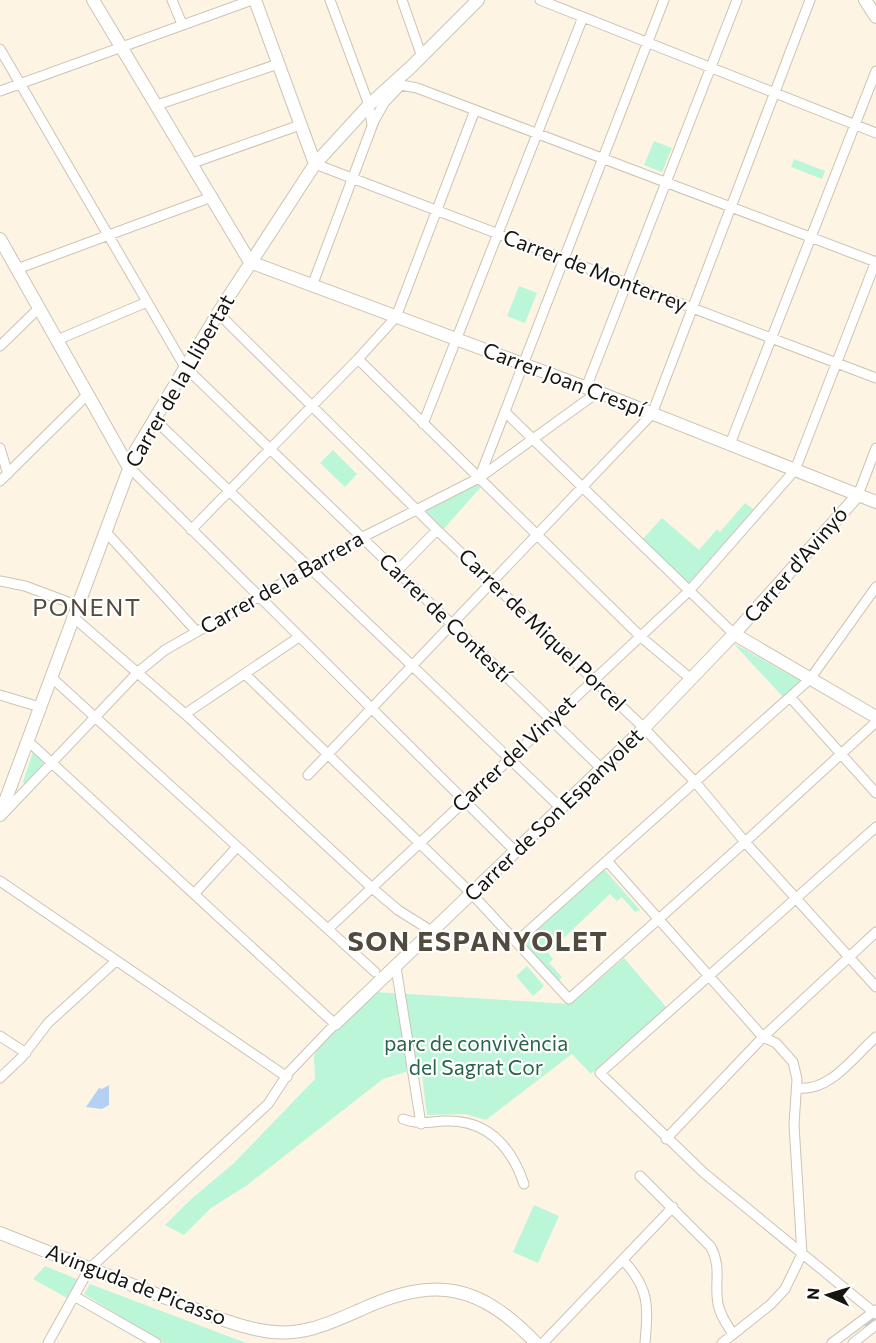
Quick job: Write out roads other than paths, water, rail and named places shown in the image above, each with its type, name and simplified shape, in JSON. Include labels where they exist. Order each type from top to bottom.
[{"type":"street","points":[[93,0],[157,105],[209,198],[250,262]]},
{"type":"street","points":[[172,0],[182,24]]},
{"type":"street","points":[[0,91],[253,0],[315,164]]},
{"type":"street","points":[[330,0],[369,105],[372,128]]},
{"type":"street","points":[[402,0],[422,57]]},
{"type":"street","points":[[540,0],[876,133]]},
{"type":"street","points":[[479,478],[664,0]]},
{"type":"street","points":[[592,390],[627,284],[737,0]]},
{"type":"street","points":[[308,775],[652,414],[810,0]]},
{"type":"street","points":[[865,0],[876,17]]},
{"type":"street","name":"Carrer de la Llibertat","points":[[0,816],[128,466],[185,366],[315,164],[369,105],[422,57],[474,2]]},
{"type":"street","points":[[423,424],[583,17]]},
{"type":"street","name":"Carrer de Contestí","points":[[0,49],[185,366],[272,447],[396,572],[601,768]]},
{"type":"street","points":[[157,105],[278,64]]},
{"type":"street","points":[[411,67],[411,76],[417,88]]},
{"type":"street","points":[[730,444],[876,71]]},
{"type":"street","points":[[312,286],[372,128],[384,103],[401,85],[417,88],[876,261],[795,470]]},
{"type":"street","points":[[191,530],[312,407],[396,317],[475,110]]},
{"type":"street","points":[[190,164],[300,124]]},
{"type":"street","name":"Carrer de Monterrey","points":[[315,164],[876,378]]},
{"type":"street","points":[[17,269],[209,198]]},
{"type":"street","points":[[0,238],[128,466],[370,708],[466,799],[515,851]]},
{"type":"street","name":"Carrer Joan Crespí","points":[[250,262],[592,390],[876,502]]},
{"type":"street","points":[[57,340],[147,302]]},
{"type":"street","points":[[0,346],[39,308]]},
{"type":"street","name":"Carrer de Miquel Porcel","points":[[218,313],[437,530],[644,728],[696,783],[745,843],[797,897],[876,987]]},
{"type":"street","points":[[358,359],[641,637],[691,679]]},
{"type":"street","name":"Carrer de la Barrera","points":[[0,816],[138,672],[165,650],[260,598],[363,537],[416,508],[479,478],[533,440],[592,390]]},
{"type":"street","points":[[0,481],[87,395]]},
{"type":"street","points":[[245,674],[471,894],[569,999],[745,843],[876,719],[734,634],[505,412]]},
{"type":"street","points":[[154,420],[561,808]]},
{"type":"street","points":[[0,448],[8,474]]},
{"type":"street","points":[[858,495],[876,448]]},
{"type":"street","name":"Carrer del Vinyet","points":[[328,929],[418,842],[689,591],[795,470]]},
{"type":"street","name":"Carrer d'Avinyó","points":[[734,634],[858,495]]},
{"type":"street","points":[[396,572],[437,530]]},
{"type":"street","points":[[105,531],[197,632]]},
{"type":"street","points":[[0,581],[25,586],[74,611],[371,887],[398,910],[433,932]]},
{"type":"street","points":[[516,942],[810,679],[876,587]]},
{"type":"street","name":"Carrer de Son Espanyolet","points":[[48,1343],[89,1269],[268,1104],[287,1077],[335,1024],[644,728],[734,634]]},
{"type":"street","points":[[185,714],[299,637]]},
{"type":"street","points":[[51,677],[375,972]]},
{"type":"street","points":[[0,695],[40,707]]},
{"type":"street","points":[[790,697],[876,793]]},
{"type":"street","points":[[28,741],[335,1024]]},
{"type":"street","points":[[832,1343],[875,1312],[802,1254],[666,1139],[600,1073],[876,826]]},
{"type":"street","points":[[195,893],[237,847]]},
{"type":"street","points":[[608,862],[764,1037],[777,1043],[793,1062],[798,1088],[794,1125],[802,1254],[785,1289],[770,1305],[722,1343]]},
{"type":"street","points":[[0,881],[287,1077]]},
{"type":"street","points":[[666,1139],[764,1037],[876,932]]},
{"type":"street","points":[[0,1078],[26,1053],[48,1023],[116,961]]},
{"type":"street","points":[[396,967],[421,1124]]},
{"type":"street","points":[[0,1036],[26,1053]]},
{"type":"street","points":[[798,1088],[811,1090],[825,1084],[876,1037]]},
{"type":"street","points":[[403,1119],[421,1124],[459,1121],[490,1132],[511,1154],[524,1184]]},
{"type":"street","points":[[640,1176],[711,1247],[718,1262],[718,1302],[723,1319],[733,1334]]},
{"type":"street","points":[[543,1343],[673,1207]]},
{"type":"street","name":"Avinguda de Picasso","points":[[0,1233],[89,1269],[232,1322],[263,1331],[288,1334],[315,1330],[405,1292],[440,1289],[471,1294],[495,1308],[536,1343]]},
{"type":"street","points":[[623,1260],[644,1288],[648,1308],[645,1343]]},
{"type":"street","points":[[74,1296],[156,1343]]},
{"type":"street","points":[[853,1343],[876,1325]]},
{"type":"water","points":[[109,1085],[109,1105],[102,1109],[86,1107],[99,1088],[102,1089]]},
{"type":"waterway","points":[[866,1325],[876,1318]]},
{"type":"district","name":"PONENT","points":[[87,608]]},
{"type":"district","name":"SON ESPANYOLET","points":[[478,942]]},
{"type":"park label","name":"parc de convivència del Sagrat Cor","points":[[476,1056]]}]
